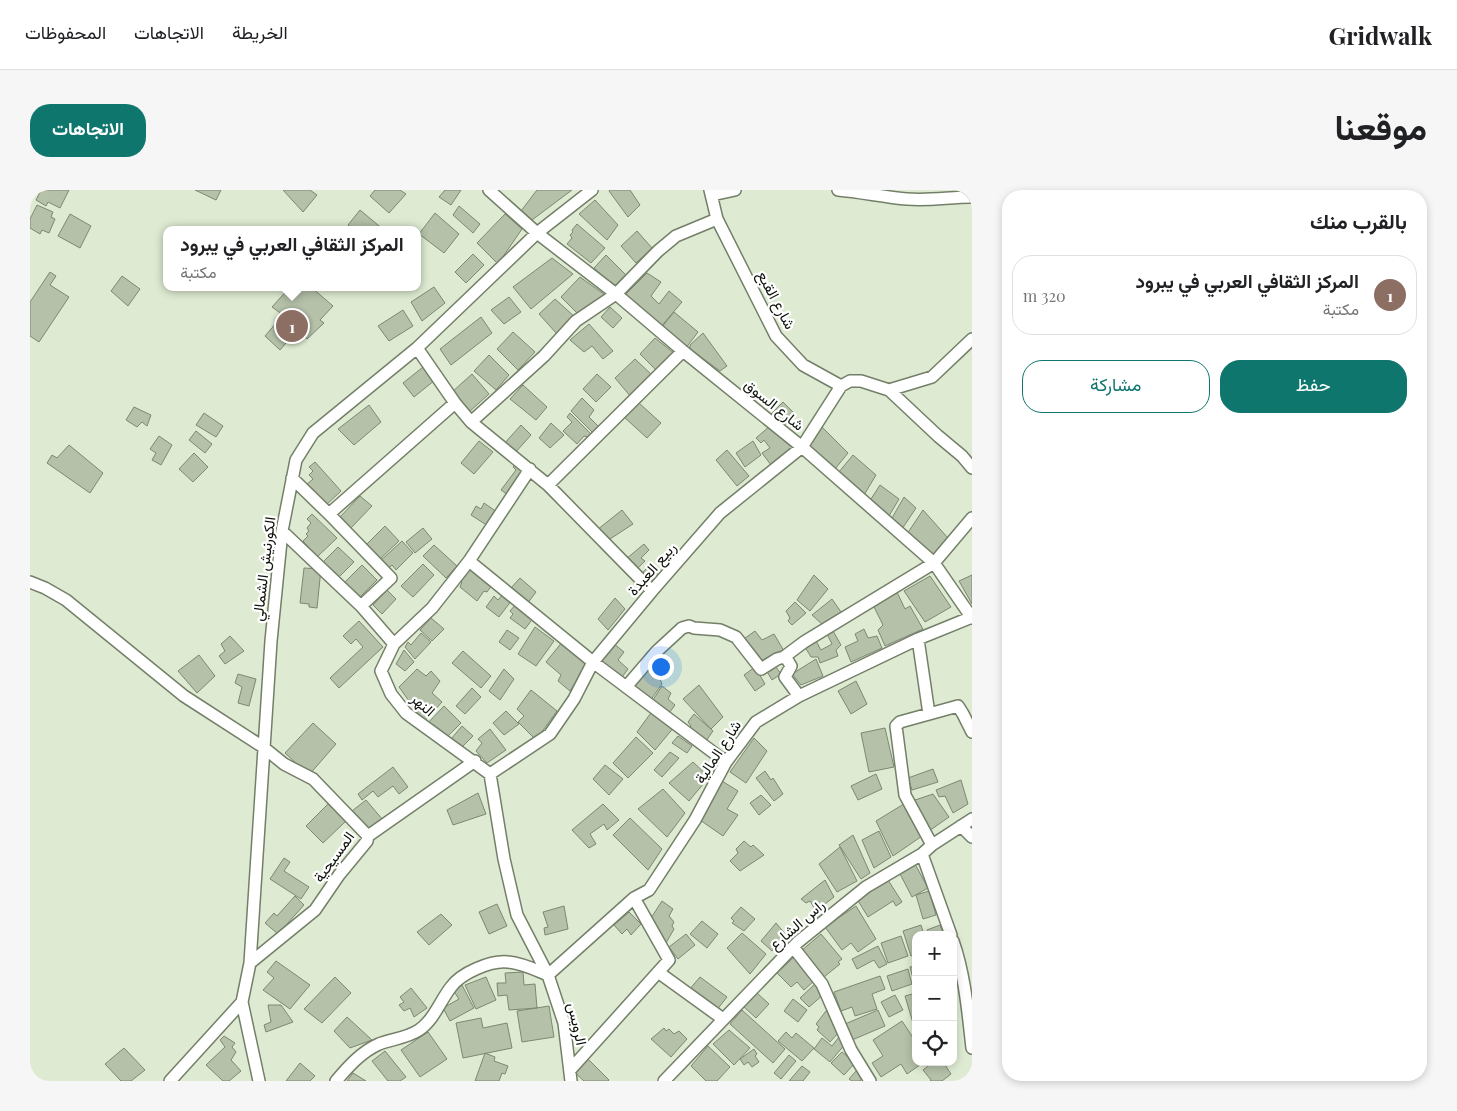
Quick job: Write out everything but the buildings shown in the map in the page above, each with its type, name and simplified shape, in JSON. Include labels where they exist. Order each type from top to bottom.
[{"type":"street","name":"شارع السوق","points":[[489,190],[537,233],[616,294],[802,447],[934,563],[972,618]]},
{"type":"street","name":"الكورنيش الشمالي","points":[[259,1081],[242,1002],[250,963],[271,641],[282,531],[296,460],[314,433],[417,348],[537,233],[592,190]]},
{"type":"street","points":[[711,193],[735,190]]},
{"type":"street","points":[[838,190],[863,192],[906,200],[972,197]]},
{"type":"street","name":"شارع القبع","points":[[711,193],[717,219],[776,336],[803,365],[841,386]]},
{"type":"street","points":[[472,422],[544,356],[576,321],[616,294],[676,236],[717,219]]},
{"type":"street","points":[[889,390],[932,376],[972,339]]},
{"type":"street","points":[[417,348],[455,403],[472,422],[548,485],[652,591]]},
{"type":"street","points":[[548,485],[684,351]]},
{"type":"street","points":[[841,386],[850,381],[861,380],[889,390],[962,456],[972,468]]},
{"type":"street","name":"ربيع العبدة","points":[[490,774],[550,734],[574,699],[592,662],[720,513],[802,447],[841,386]]},
{"type":"street","points":[[329,514],[455,403]]},
{"type":"street","name":"النهر","points":[[490,774],[475,761],[446,743],[406,713],[391,694],[381,671],[394,644],[432,608],[469,561],[530,469]]},
{"type":"street","points":[[292,478],[391,578],[361,606]]},
{"type":"street","points":[[626,687],[656,652],[682,628],[689,626],[720,630],[736,638],[761,669],[934,563],[972,518]]},
{"type":"street","points":[[282,531],[361,606],[394,644]]},
{"type":"street","points":[[469,561],[592,662],[726,762]]},
{"type":"street","points":[[30,582],[66,600],[184,696],[263,747],[284,764],[313,780],[368,836]]},
{"type":"street","name":"شارع المالية","points":[[548,975],[634,898],[649,890],[695,820],[726,762],[756,722],[799,696],[918,639],[972,618]]},
{"type":"street","points":[[918,639],[929,714]]},
{"type":"street","points":[[785,656],[791,666],[785,677],[799,696]]},
{"type":"street","points":[[932,845],[905,795],[896,726],[900,722],[958,706],[972,732]]},
{"type":"street","name":"المسيحية","points":[[250,963],[315,910],[339,875],[367,840],[368,836],[475,761]]},
{"type":"street","points":[[490,774],[504,859],[516,915],[548,975]]},
{"type":"street","name":"راس الشارع","points":[[664,1081],[793,947],[866,887],[922,854],[932,845],[972,819]]},
{"type":"street","points":[[961,826],[972,837]]},
{"type":"street","points":[[922,854],[950,931]]},
{"type":"street","points":[[570,1075],[668,960],[634,898]]},
{"type":"street","points":[[793,947],[822,984],[851,1050],[870,1081]]},
{"type":"street","points":[[957,953],[972,1048]]},
{"type":"street","points":[[336,1081],[363,1053],[379,1044],[407,1036],[419,1030],[429,1021],[451,986],[466,973],[496,962],[507,962],[548,975]]},
{"type":"street","points":[[658,972],[723,1019]]},
{"type":"street","name":"الرويس","points":[[548,975],[564,1023],[570,1075]]},
{"type":"street","points":[[170,1081],[242,1002]]},
{"type":"place","name":"المركز الثقافي العربي في يبرود","points":[[292,326]]}]
